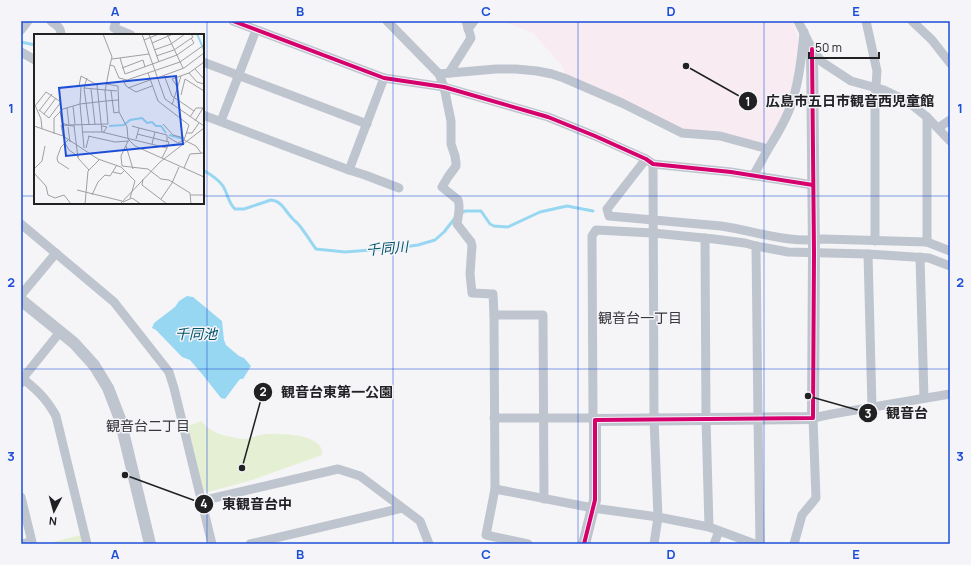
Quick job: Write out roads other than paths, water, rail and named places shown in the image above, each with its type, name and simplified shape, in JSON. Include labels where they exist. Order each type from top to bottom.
[{"type":"street","points":[[21,30],[28,21]]},
{"type":"street","points":[[51,21],[61,30],[61,34]]},
{"type":"street","points":[[116,21],[114,28],[128,34]]},
{"type":"street","points":[[233,21],[384,78],[444,87],[548,117],[595,136],[649,162],[731,172],[813,185]]},
{"type":"street","points":[[387,21],[439,74],[444,87],[451,121],[451,144],[456,163],[456,166],[442,187],[458,200],[460,206],[457,224],[471,242],[470,274],[472,293],[493,294],[495,489],[486,535],[528,544]]},
{"type":"street","points":[[449,73],[466,43],[471,38],[467,25],[474,21]]},
{"type":"street","points":[[798,21],[812,49],[822,62],[851,81],[884,90],[907,101],[938,128],[950,141]]},
{"type":"street","points":[[866,21],[877,72],[875,100],[875,241]]},
{"type":"street","points":[[912,21],[932,40],[950,63]]},
{"type":"street","points":[[221,121],[256,30]]},
{"type":"street","points":[[753,176],[786,118],[795,95],[804,31]]},
{"type":"street","points":[[794,544],[802,515],[816,498],[813,418],[814,253],[812,49]]},
{"type":"street","points":[[21,52],[34,59]]},
{"type":"street","points":[[204,62],[367,124]]},
{"type":"street","points":[[439,74],[480,70],[516,69],[552,74],[622,103],[682,132],[720,136],[768,149]]},
{"type":"street","points":[[349,170],[384,78]]},
{"type":"street","points":[[204,115],[399,188]]},
{"type":"street","points":[[926,118],[926,242]]},
{"type":"street","points":[[938,128],[950,120]]},
{"type":"street","points":[[649,162],[654,220],[654,419],[658,517],[654,544]]},
{"type":"street","points":[[649,162],[607,209],[609,216],[738,228],[783,238],[813,241],[823,239],[926,242],[950,251]]},
{"type":"street","points":[[21,224],[114,302],[169,372],[212,544]]},
{"type":"street","points":[[584,544],[595,500],[596,420],[593,414],[592,236],[596,230],[705,238],[745,243],[788,252],[920,257],[929,258],[950,266]]},
{"type":"street","points":[[705,238],[706,419],[709,527]]},
{"type":"street","points":[[756,246],[760,544]]},
{"type":"street","points":[[21,295],[56,253]]},
{"type":"street","points":[[868,254],[872,407]]},
{"type":"street","points":[[920,257],[924,398]]},
{"type":"street","points":[[21,300],[74,343],[94,365],[108,388],[120,419],[150,544]]},
{"type":"street","points":[[494,315],[543,315],[544,499]]},
{"type":"street","points":[[60,332],[22,379],[40,393],[56,416],[87,544]]},
{"type":"street","points":[[494,418],[588,418],[596,420],[813,418],[950,394]]},
{"type":"street","points":[[201,501],[338,469],[360,476],[420,521],[429,544]]},
{"type":"street","points":[[495,489],[593,508],[658,517],[709,527],[755,544]]},
{"type":"street","points":[[21,497],[32,542],[21,544]]},
{"type":"street","points":[[250,544],[402,508]]},
{"type":"street","points":[[714,544],[719,531]]},
{"type":"water","name":"千同池","points":[[187,296],[193,297],[222,321],[226,345],[239,356],[244,358],[251,366],[243,379],[240,379],[225,399],[221,398],[190,360],[182,357],[156,330],[152,328],[154,323]]},
{"type":"waterway","name":"千同川","points":[[21,42],[34,45]]},
{"type":"waterway","name":"千同川","points":[[204,171],[221,183],[235,209],[244,209],[271,200],[278,202],[298,224],[316,249],[345,252],[418,245],[435,240],[444,232],[455,218]]},
{"type":"waterway","name":"千同川","points":[[460,214],[465,211],[481,211],[490,224],[494,226],[508,227],[540,212],[567,206],[593,211]]},
{"type":"place","name":"広島市五日市観音西児童館","points":[[686,66]]},
{"type":"place","name":"観音台","points":[[808,396]]},
{"type":"place","name":"観音台東第一公園","points":[[242,468]]},
{"type":"place","name":"東観音台中","points":[[125,475]]},
{"type":"district","name":"観音台一丁目","points":[[640,317]]},
{"type":"district","name":"観音台二丁目","points":[[148,425]]}]
